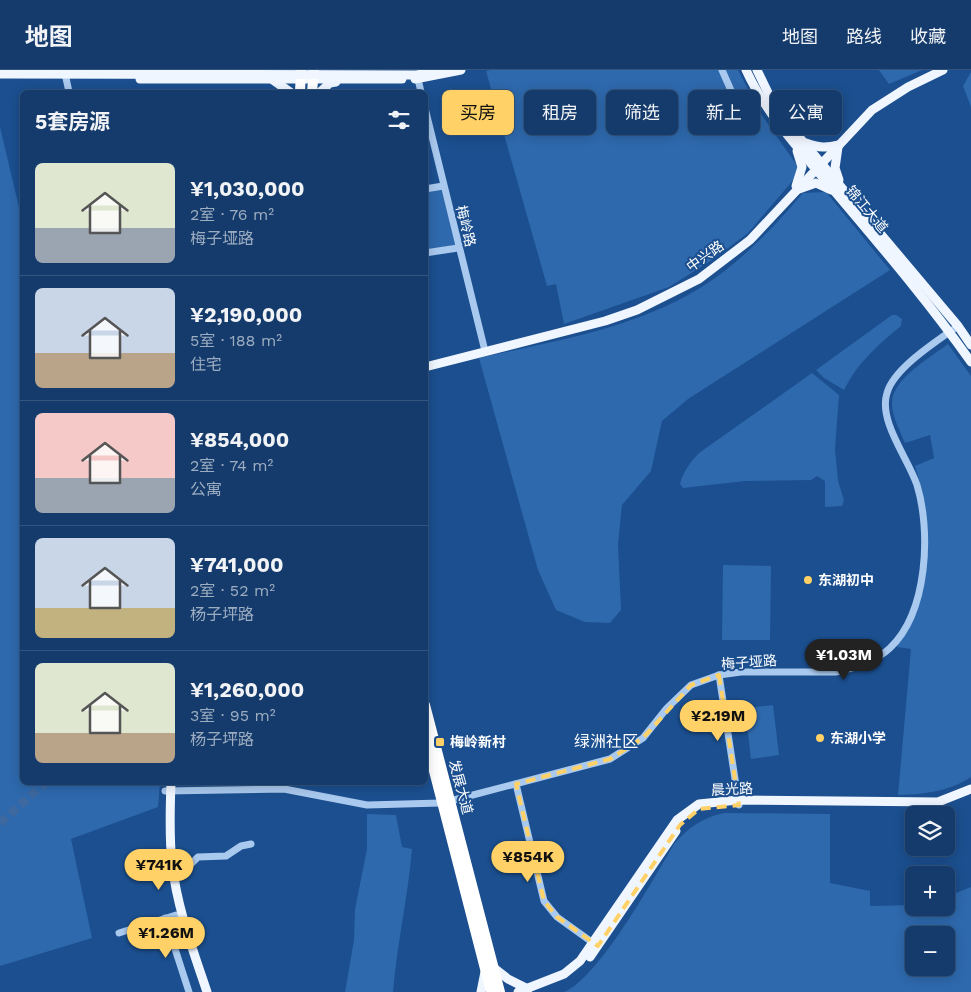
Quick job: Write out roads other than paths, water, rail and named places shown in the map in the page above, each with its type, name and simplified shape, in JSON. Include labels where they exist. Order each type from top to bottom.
[{"type":"highway","points":[[300,90],[301,75]]},
{"type":"highway","points":[[312,90],[314,75]]},
{"type":"highway","name":"发展大道","points":[[428,719],[446,802],[489,970],[490,992]]},
{"type":"highway","name":"发展大道","points":[[428,745],[446,802]]},
{"type":"highway","name":"发展大道","points":[[489,970],[500,992]]},
{"type":"main road","points":[[0,74],[417,75],[438,70]]},
{"type":"main road","points":[[322,90],[330,83],[344,80],[461,70]]},
{"type":"main road","name":"锦江大道","points":[[746,70],[761,100],[958,326],[971,345]]},
{"type":"main road","name":"锦江大道","points":[[757,70],[771,99],[795,138]]},
{"type":"main road","name":"中兴路","points":[[428,365],[637,310],[699,279],[750,240],[792,193],[872,110],[891,96],[943,70]]},
{"type":"main road","points":[[0,74],[419,74]]},
{"type":"main road","points":[[69,74],[273,80],[301,75],[314,75],[344,80]]},
{"type":"main road","points":[[273,80],[287,90]]},
{"type":"main road","points":[[795,138],[818,148],[839,145],[835,168],[840,191]]},
{"type":"main road","points":[[792,193],[798,184],[802,167],[795,138]]},
{"type":"main road","points":[[792,193],[816,183],[840,191]]},
{"type":"main road","name":"锦江大道","points":[[840,191],[971,362]]},
{"type":"main road","points":[[168,787],[173,872],[181,914],[207,992]]},
{"type":"main road","points":[[168,787],[166,846],[176,915],[202,992]]},
{"type":"main road","name":"晨光路","points":[[518,992],[532,990],[564,974],[580,961],[595,944],[677,820],[698,804],[938,802],[971,789]]},
{"type":"main road","name":"晨光路","points":[[738,803],[904,808],[938,806],[971,793]]},
{"type":"main road","points":[[481,992],[489,970],[532,990]]},
{"type":"street","points":[[722,70],[731,90]]},
{"type":"street","points":[[69,74],[69,90]]},
{"type":"street","points":[[419,74],[422,90]]},
{"type":"street","name":"梅岭路","points":[[428,121],[458,248],[485,350]]},
{"type":"street","points":[[428,188],[443,186]]},
{"type":"street","points":[[428,253],[458,248]]},
{"type":"street","name":"梅子垭路","points":[[168,787],[284,789],[368,805],[446,802],[610,759],[643,738],[667,708],[691,684],[719,675],[741,672],[836,672],[849,670],[872,661],[896,641],[908,621],[919,591],[925,558],[925,529],[922,507],[913,473],[886,413],[886,394],[900,372],[958,326]]},
{"type":"street","points":[[719,675],[738,803]]},
{"type":"street","points":[[516,784],[544,901],[557,917],[595,944]]},
{"type":"street","points":[[173,872],[185,870],[198,858],[226,856],[241,846],[252,844]]},
{"type":"street","points":[[119,933],[176,915]]},
{"type":"street","points":[[165,918],[189,992]]},
{"type":"tunnel","points":[[0,823],[43,785]]},
{"type":"place","name":"东湖初中","points":[[808,580]]},
{"type":"place","name":"东湖小学","points":[[820,738]]},
{"type":"place","name":"梅岭新村","points":[[440,742]]},
{"type":"district","name":"绿洲社区","points":[[606,741]]}]
